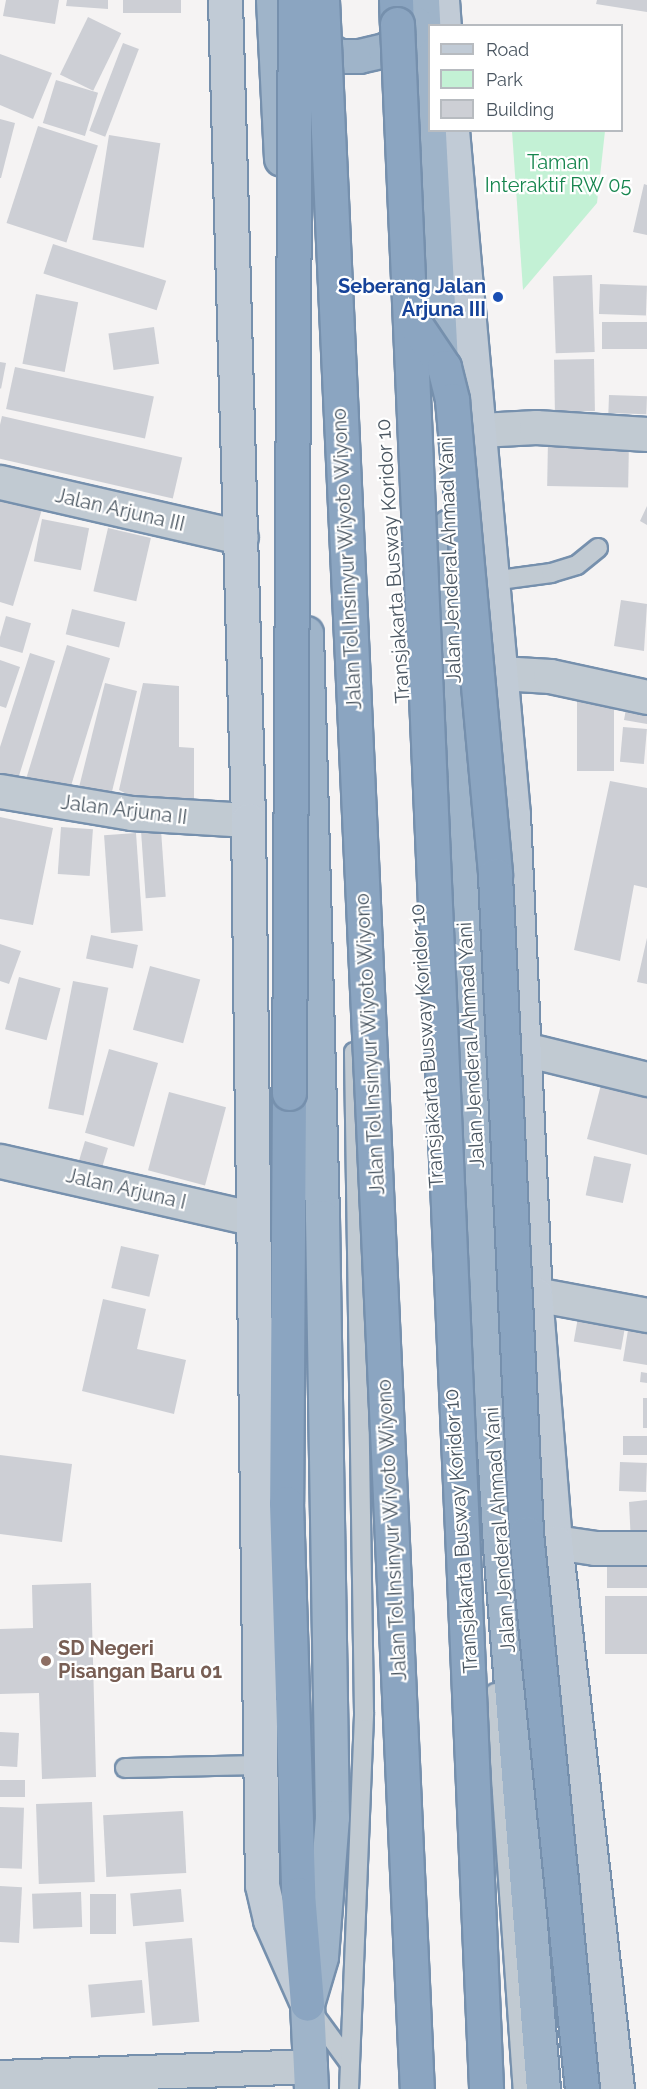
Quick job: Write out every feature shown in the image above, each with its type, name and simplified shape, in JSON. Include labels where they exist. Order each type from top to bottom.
[{"type":"highway","name":"Jalan Tol Insinyur Wiyoto Wiyono","points":[[322,0],[417,2089]]},
{"type":"highway","points":[[280,7],[339,56],[359,56],[385,50],[407,36],[425,8]]},
{"type":"highway","points":[[280,7],[289,1093],[286,1503],[298,1894],[311,2078]]},
{"type":"highway","points":[[280,7],[302,526],[322,1217],[332,1817],[321,1957],[307,2004]]},
{"type":"highway","points":[[425,8],[411,318],[486,2089]]},
{"type":"highway","name":"Jalan Jenderal Ahmad Yani","points":[[425,8],[428,73]]},
{"type":"highway","name":"Jalan Jenderal Ahmad Yani","points":[[431,132],[469,1045],[500,1546],[543,2089]]},
{"type":"highway","points":[[411,318],[434,347],[452,400],[495,875],[526,1533],[582,2089]]},
{"type":"main road","points":[[225,0],[248,820],[251,1218],[262,1884],[270,1920],[307,2004]]},
{"type":"main road","name":"Jalan Jenderal Ahmad Yani","points":[[452,132],[513,815],[535,1294],[555,1542],[617,2089]]},
{"type":"street","points":[[480,430],[536,427],[647,434]]},
{"type":"street","name":"Jalan Arjuna III","points":[[0,482],[241,537]]},
{"type":"street","points":[[500,673],[550,675],[647,697]]},
{"type":"street","name":"Jalan Arjuna II","points":[[0,791],[130,813],[248,820]]},
{"type":"street","points":[[524,1050],[647,1079]]},
{"type":"street","name":"Jalan Arjuna I","points":[[0,1161],[251,1218]]},
{"type":"street","points":[[535,1294],[647,1315]]},
{"type":"street","points":[[555,1542],[595,1548],[647,1548]]},
{"type":"street","points":[[0,2077],[96,2081],[311,2078]]},
{"type":"lane","name":"Transjakarta Busway Koridor 10","points":[[337,0],[364,1712],[348,2061],[349,2089]]},
{"type":"lane","name":"Transjakarta Busway Koridor 10","points":[[384,0],[414,550],[524,2089]]},
{"type":"lane","points":[[492,581],[551,573],[577,565],[598,549]]},
{"type":"lane","points":[[125,1768],[260,1765]]},
{"type":"lane","points":[[307,2004],[348,2061]]},
{"type":"green space","name":"Taman Interaktif RW 05","points":[[512,132],[605,132],[597,203],[523,290]]},
{"type":"building","points":[[6,0],[59,0],[55,24],[3,16]]},
{"type":"building","points":[[67,0],[108,0],[108,9],[66,6]]},
{"type":"building","points":[[123,0],[181,0],[181,13],[123,13]]},
{"type":"building","points":[[597,0],[647,0],[647,12],[596,4]]},
{"type":"building","points":[[88,17],[121,33],[93,91],[60,75]]},
{"type":"building","points":[[123,43],[139,49],[105,137],[89,131]]},
{"type":"building","points":[[0,54],[52,73],[33,119],[0,105]]},
{"type":"building","points":[[56,80],[98,93],[85,136],[43,123]]},
{"type":"building","points":[[0,119],[15,123],[1,178],[0,178]]},
{"type":"building","points":[[38,126],[98,145],[66,242],[6,223]]},
{"type":"building","points":[[109,135],[160,143],[144,248],[92,240]]},
{"type":"building","points":[[644,184],[647,185],[647,235],[633,232]]},
{"type":"building","points":[[53,244],[166,281],[157,310],[43,273]]},
{"type":"building","points":[[592,275],[595,352],[556,353],[553,276]]},
{"type":"building","points":[[600,284],[647,286],[646,316],[599,314]]},
{"type":"building","points":[[36,294],[78,302],[65,372],[22,364]]},
{"type":"building","points":[[602,322],[647,322],[647,349],[602,349]]},
{"type":"building","points":[[154,327],[159,364],[114,370],[108,333]]},
{"type":"building","points":[[594,359],[595,411],[555,412],[554,360]]},
{"type":"building","points":[[0,362],[6,363],[1,389],[0,388]]},
{"type":"building","points":[[15,367],[154,397],[145,439],[6,409]]},
{"type":"building","points":[[609,395],[647,396],[646,414],[608,413]]},
{"type":"building","points":[[2,416],[182,458],[173,499],[0,459]]},
{"type":"building","points":[[548,439],[629,440],[628,487],[547,486]]},
{"type":"building","points":[[0,495],[43,506],[13,606],[0,602]]},
{"type":"building","points":[[647,506],[647,525],[640,521]]},
{"type":"building","points":[[42,519],[89,528],[81,570],[34,561]]},
{"type":"building","points":[[108,528],[151,538],[136,601],[93,591]]},
{"type":"building","points":[[621,600],[647,604],[644,651],[614,646]]},
{"type":"building","points":[[72,609],[125,622],[119,648],[66,634]]},
{"type":"building","points":[[6,616],[31,623],[22,653],[0,647],[0,637]]},
{"type":"building","points":[[67,645],[110,658],[67,800],[24,787]]},
{"type":"building","points":[[30,653],[55,661],[18,779],[0,774],[0,747]]},
{"type":"building","points":[[0,660],[20,667],[6,708],[0,706]]},
{"type":"building","points":[[105,683],[137,691],[110,801],[78,793]]},
{"type":"building","points":[[143,683],[179,686],[179,747],[194,748],[194,812],[148,805],[119,790]]},
{"type":"building","points":[[577,694],[614,694],[614,771],[577,771]]},
{"type":"building","points":[[628,698],[647,702],[647,724],[624,720]]},
{"type":"building","points":[[623,727],[647,729],[644,764],[620,762]]},
{"type":"building","points":[[610,781],[647,788],[647,888],[634,885],[620,961],[574,950]]},
{"type":"building","points":[[0,817],[53,828],[33,925],[0,919]]},
{"type":"building","points":[[61,827],[93,829],[90,876],[58,874]]},
{"type":"building","points":[[161,830],[166,897],[146,898],[141,831]]},
{"type":"building","points":[[136,833],[143,931],[111,933],[104,835]]},
{"type":"building","points":[[91,935],[138,945],[133,968],[86,958]]},
{"type":"building","points":[[647,938],[647,984],[637,982]]},
{"type":"building","points":[[0,944],[21,951],[9,984],[0,981]]},
{"type":"building","points":[[150,966],[200,979],[183,1043],[133,1030]]},
{"type":"building","points":[[19,977],[61,988],[47,1040],[5,1029]]},
{"type":"building","points":[[73,981],[108,988],[84,1115],[48,1109]]},
{"type":"building","points":[[109,1049],[158,1063],[134,1147],[85,1133]]},
{"type":"building","points":[[604,1073],[647,1084],[647,1155],[587,1139]]},
{"type":"building","points":[[169,1092],[226,1107],[205,1186],[148,1170]]},
{"type":"building","points":[[85,1141],[108,1148],[101,1170],[78,1163]]},
{"type":"building","points":[[594,1156],[631,1164],[623,1203],[586,1195]]},
{"type":"building","points":[[121,1246],[159,1255],[149,1297],[111,1288]]},
{"type":"building","points":[[103,1299],[146,1309],[137,1349],[186,1360],[174,1414],[82,1391]]},
{"type":"building","points":[[580,1306],[627,1314],[621,1350],[574,1341]]},
{"type":"building","points":[[628,1330],[647,1334],[647,1365],[623,1361]]},
{"type":"building","points":[[641,1372],[647,1373],[647,1383],[640,1382]]},
{"type":"building","points":[[643,1398],[647,1398],[647,1428],[643,1428]]},
{"type":"building","points":[[623,1436],[647,1436],[647,1455],[623,1455]]},
{"type":"building","points":[[0,1455],[72,1464],[62,1542],[0,1534]]},
{"type":"building","points":[[620,1462],[647,1463],[646,1492],[619,1491]]},
{"type":"building","points":[[647,1500],[647,1542],[631,1543],[629,1502]]},
{"type":"building","points":[[607,1554],[647,1554],[647,1588],[607,1588]]},
{"type":"building","name":"SD Negeri Pisangan Baru 01","points":[[91,1583],[96,1777],[42,1779],[39,1693],[0,1694],[0,1629],[33,1628],[32,1585]]},
{"type":"building","points":[[605,1596],[647,1596],[647,1654],[605,1654]]},
{"type":"building","points":[[0,1732],[19,1733],[17,1767],[0,1766]]},
{"type":"building","points":[[0,1780],[25,1780],[25,1797],[0,1797]]},
{"type":"building","points":[[92,1802],[95,1882],[39,1884],[36,1804]]},
{"type":"building","points":[[0,1807],[24,1808],[22,1869],[0,1868]]},
{"type":"building","points":[[183,1811],[186,1873],[106,1877],[103,1815]]},
{"type":"building","points":[[0,1886],[22,1887],[19,1943],[0,1942]]},
{"type":"building","points":[[181,1889],[184,1922],[133,1926],[130,1893]]},
{"type":"building","points":[[81,1892],[82,1927],[33,1929],[32,1894]]},
{"type":"building","points":[[90,1894],[116,1894],[116,1934],[90,1934]]},
{"type":"building","points":[[192,1938],[199,2022],[152,2026],[145,1942]]},
{"type":"building","points":[[142,1980],[145,2013],[91,2018],[88,1985]]},
{"type":"place","name":"Seberang Jalan Arjuna III","points":[[498,297]]},
{"type":"place","name":"SD Negeri Pisangan Baru 01","points":[[46,1661]]}]
